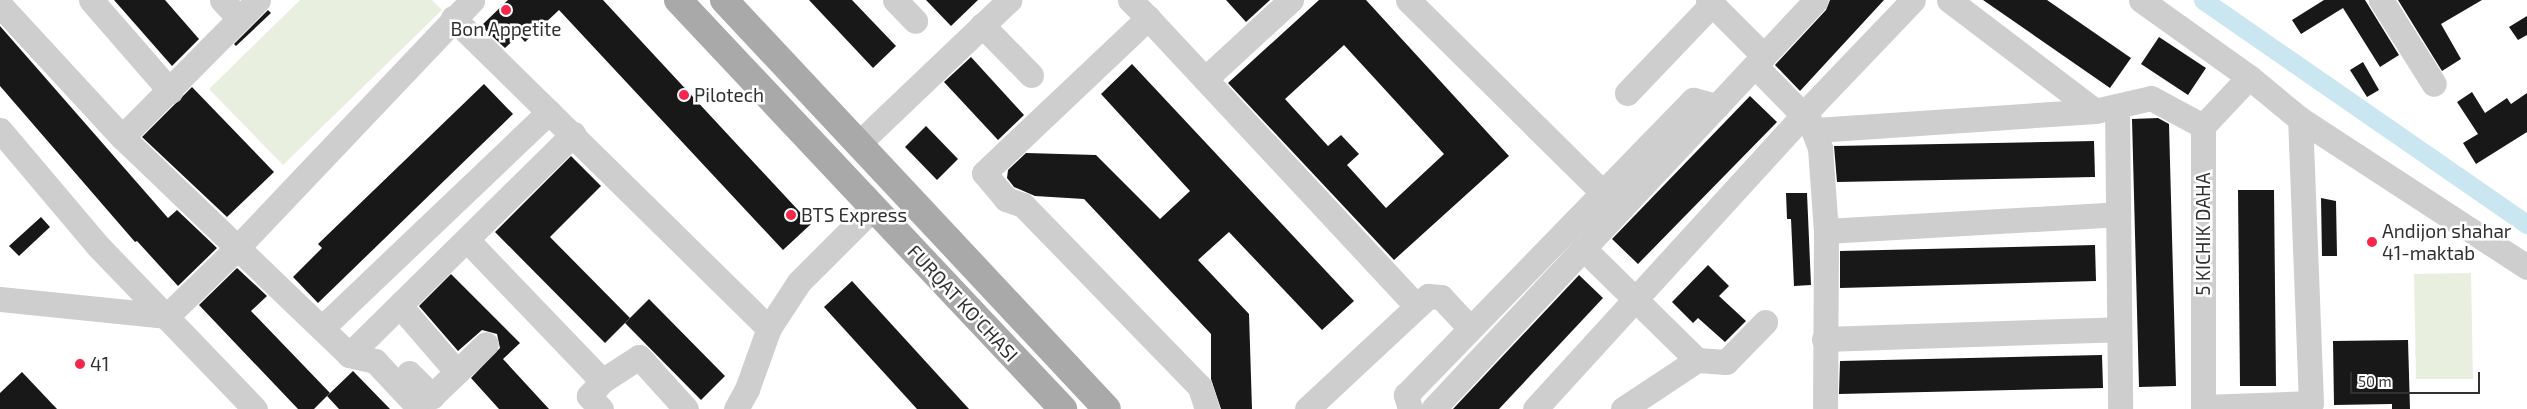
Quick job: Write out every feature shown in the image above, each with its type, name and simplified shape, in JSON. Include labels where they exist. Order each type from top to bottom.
[{"type":"main road","name":"FURQAT KO'CHASI","points":[[678,0],[1063,409]]},
{"type":"main road","name":"FURQAT KO'CHASI","points":[[724,0],[1107,409]]},
{"type":"street","points":[[91,0],[170,91]]},
{"type":"street","points":[[222,0],[239,18]]},
{"type":"street","points":[[122,137],[170,91],[258,0]]},
{"type":"street","points":[[0,281],[9,300],[167,316],[238,247],[472,0]]},
{"type":"street","points":[[895,0],[915,21]]},
{"type":"street","points":[[858,144],[1009,0]]},
{"type":"street","points":[[1130,0],[1417,306]]},
{"type":"street","points":[[1205,79],[1291,0]]},
{"type":"street","points":[[1408,0],[1611,201]]},
{"type":"street","points":[[1410,409],[1406,395],[1470,328],[1717,106],[1816,0]]},
{"type":"street","points":[[1535,409],[1636,300],[1809,123],[1913,0]]},
{"type":"street","points":[[1949,0],[2106,108],[2118,214],[2120,409]]},
{"type":"street","points":[[2141,0],[2249,78],[2300,119],[2527,268]]},
{"type":"street","points":[[2381,0],[2434,84]]},
{"type":"street","points":[[1627,93],[1710,2],[1809,123],[1823,170],[1826,231],[1825,409]]},
{"type":"street","points":[[0,5],[122,137],[323,327],[349,355],[375,361],[420,409]]},
{"type":"street","points":[[454,18],[769,328]]},
{"type":"street","points":[[1148,18],[984,173],[1006,199],[1023,205],[1200,387],[1207,409]]},
{"type":"street","points":[[982,26],[1031,75]]},
{"type":"street","points":[[1809,123],[2106,108],[2150,98],[2203,126],[2249,78]]},
{"type":"street","points":[[323,327],[549,112]]},
{"type":"street","points":[[2203,408],[2292,406],[2311,403],[2300,119]]},
{"type":"street","name":"5 KICHIK DAHA","points":[[2203,126],[2203,408]]},
{"type":"street","points":[[0,130],[99,247],[255,409]]},
{"type":"street","points":[[349,355],[572,134]]},
{"type":"street","points":[[1433,409],[1583,248],[1611,201]]},
{"type":"street","points":[[736,409],[747,389],[769,328],[799,282],[873,208]]},
{"type":"street","points":[[1826,231],[2118,214]]},
{"type":"street","points":[[467,240],[602,381]]},
{"type":"street","points":[[1583,248],[1697,360]]},
{"type":"street","points":[[1307,409],[1428,296],[1441,297],[1470,328]]},
{"type":"street","points":[[400,306],[457,372]]},
{"type":"street","points":[[1623,409],[1697,360],[1726,362],[1765,322]]},
{"type":"street","points":[[1824,339],[2119,329]]},
{"type":"street","points":[[404,367],[432,396],[486,344]]},
{"type":"street","points":[[601,409],[589,396],[602,381],[639,357],[686,409]]},
{"type":"green space","points":[[300,0],[432,0],[442,10],[283,165],[209,89]]},
{"type":"green space","points":[[2471,273],[2473,379],[2416,379],[2414,274]]},
{"type":"building","points":[[114,0],[165,0],[199,39],[172,66]]},
{"type":"building","points":[[508,0],[603,0],[811,224],[783,250],[559,10],[525,42],[519,35],[505,48],[481,26]]},
{"type":"building","points":[[809,0],[852,0],[896,46],[873,68]]},
{"type":"building","points":[[926,0],[978,0],[951,26]]},
{"type":"building","points":[[1226,0],[1270,0],[1246,22]]},
{"type":"building","points":[[1319,0],[1366,0],[1509,156],[1394,260],[1228,83]],"holes":[[[1344,45],[1444,154],[1386,208],[1347,165],[1359,154],[1341,135],[1328,146],[1285,99]]]},
{"type":"building","points":[[1830,0],[1884,0],[1800,91],[1775,65],[1826,10]]},
{"type":"building","points":[[1983,0],[2047,0],[2131,58],[2110,88]]},
{"type":"building","points":[[2324,0],[2365,0],[2399,55],[2380,67],[2343,8],[2301,34],[2292,20]]},
{"type":"building","points":[[2398,0],[2482,0],[2441,24],[2461,59],[2442,71]]},
{"type":"building","points":[[268,10],[271,13],[236,46],[234,44]]},
{"type":"building","points":[[2527,16],[2527,35],[2518,40],[2509,27]]},
{"type":"building","points":[[0,26],[168,218],[177,210],[217,248],[178,286],[137,241],[135,242],[0,86]]},
{"type":"building","points":[[2159,37],[2206,68],[2188,95],[2141,64]]},
{"type":"building","points":[[971,57],[1024,115],[998,140],[944,82]]},
{"type":"building","points":[[2363,62],[2379,90],[2367,97],[2350,70]]},
{"type":"building","points":[[1132,64],[1354,301],[1322,330],[1229,232],[1198,260],[1249,314],[1252,409],[1221,409],[1211,379],[1211,334],[1084,199],[1035,196],[1014,187],[1007,178],[1008,170],[1026,153],[1096,155],[1160,219],[1190,191],[1101,94]]},
{"type":"building","points":[[484,84],[513,114],[318,303],[293,277],[322,248],[318,244]]},
{"type":"building","points":[[192,87],[274,172],[227,217],[142,137]]},
{"type":"building","points":[[2472,92],[2485,113],[2507,98],[2511,104],[2527,93],[2527,132],[2476,164],[2463,143],[2478,134],[2457,102]]},
{"type":"building","points":[[1750,96],[1777,122],[1638,264],[1612,239]]},
{"type":"building","points":[[2158,118],[2169,124],[2176,386],[2139,387],[2132,119]]},
{"type":"building","points":[[926,126],[958,159],[937,180],[905,147]]},
{"type":"building","points":[[2094,141],[2095,177],[1837,182],[1834,146]]},
{"type":"building","points":[[571,156],[601,186],[550,237],[630,318],[605,343],[495,232]]},
{"type":"building","points":[[2238,190],[2274,190],[2276,386],[2240,386]]},
{"type":"building","points":[[1786,193],[1807,193],[1811,285],[1794,286],[1791,219],[1787,219]]},
{"type":"building","points":[[2321,198],[2336,201],[2337,256],[2322,256]]},
{"type":"building","points":[[41,217],[50,227],[19,256],[9,246]]},
{"type":"building","points":[[2095,245],[2096,281],[1840,288],[1840,251]]},
{"type":"building","points":[[1708,265],[1729,286],[1719,296],[1746,321],[1725,342],[1698,318],[1693,323],[1672,302]]},
{"type":"building","points":[[237,268],[267,296],[251,311],[330,393],[314,409],[298,409],[199,305]]},
{"type":"building","points":[[451,274],[520,343],[503,359],[549,409],[499,409],[471,378],[500,348],[497,334],[482,330],[458,351],[419,306]]},
{"type":"building","points":[[1579,275],[1603,298],[1499,409],[1453,409]]},
{"type":"building","points":[[852,281],[969,409],[917,409],[824,307]]},
{"type":"building","points":[[649,299],[725,376],[701,400],[625,323]]},
{"type":"building","points":[[2408,340],[2410,409],[2392,409],[2392,404],[2334,405],[2333,341]]},
{"type":"building","points":[[2102,355],[2103,388],[1839,394],[1840,361]]},
{"type":"building","points":[[353,371],[390,409],[339,409],[327,396]]},
{"type":"building","points":[[22,372],[57,409],[0,409],[0,393]]},
{"type":"waterway","points":[[2203,0],[2527,224]]},
{"type":"place","name":"Bon Appetite","points":[[506,10]]},
{"type":"place","name":"Pilotech","points":[[684,95]]},
{"type":"place","name":"BTS Express","points":[[791,215]]},
{"type":"place","name":"Andijon shahar 41-maktab","points":[[2372,242]]},
{"type":"place","name":"41","points":[[80,364]]}]
